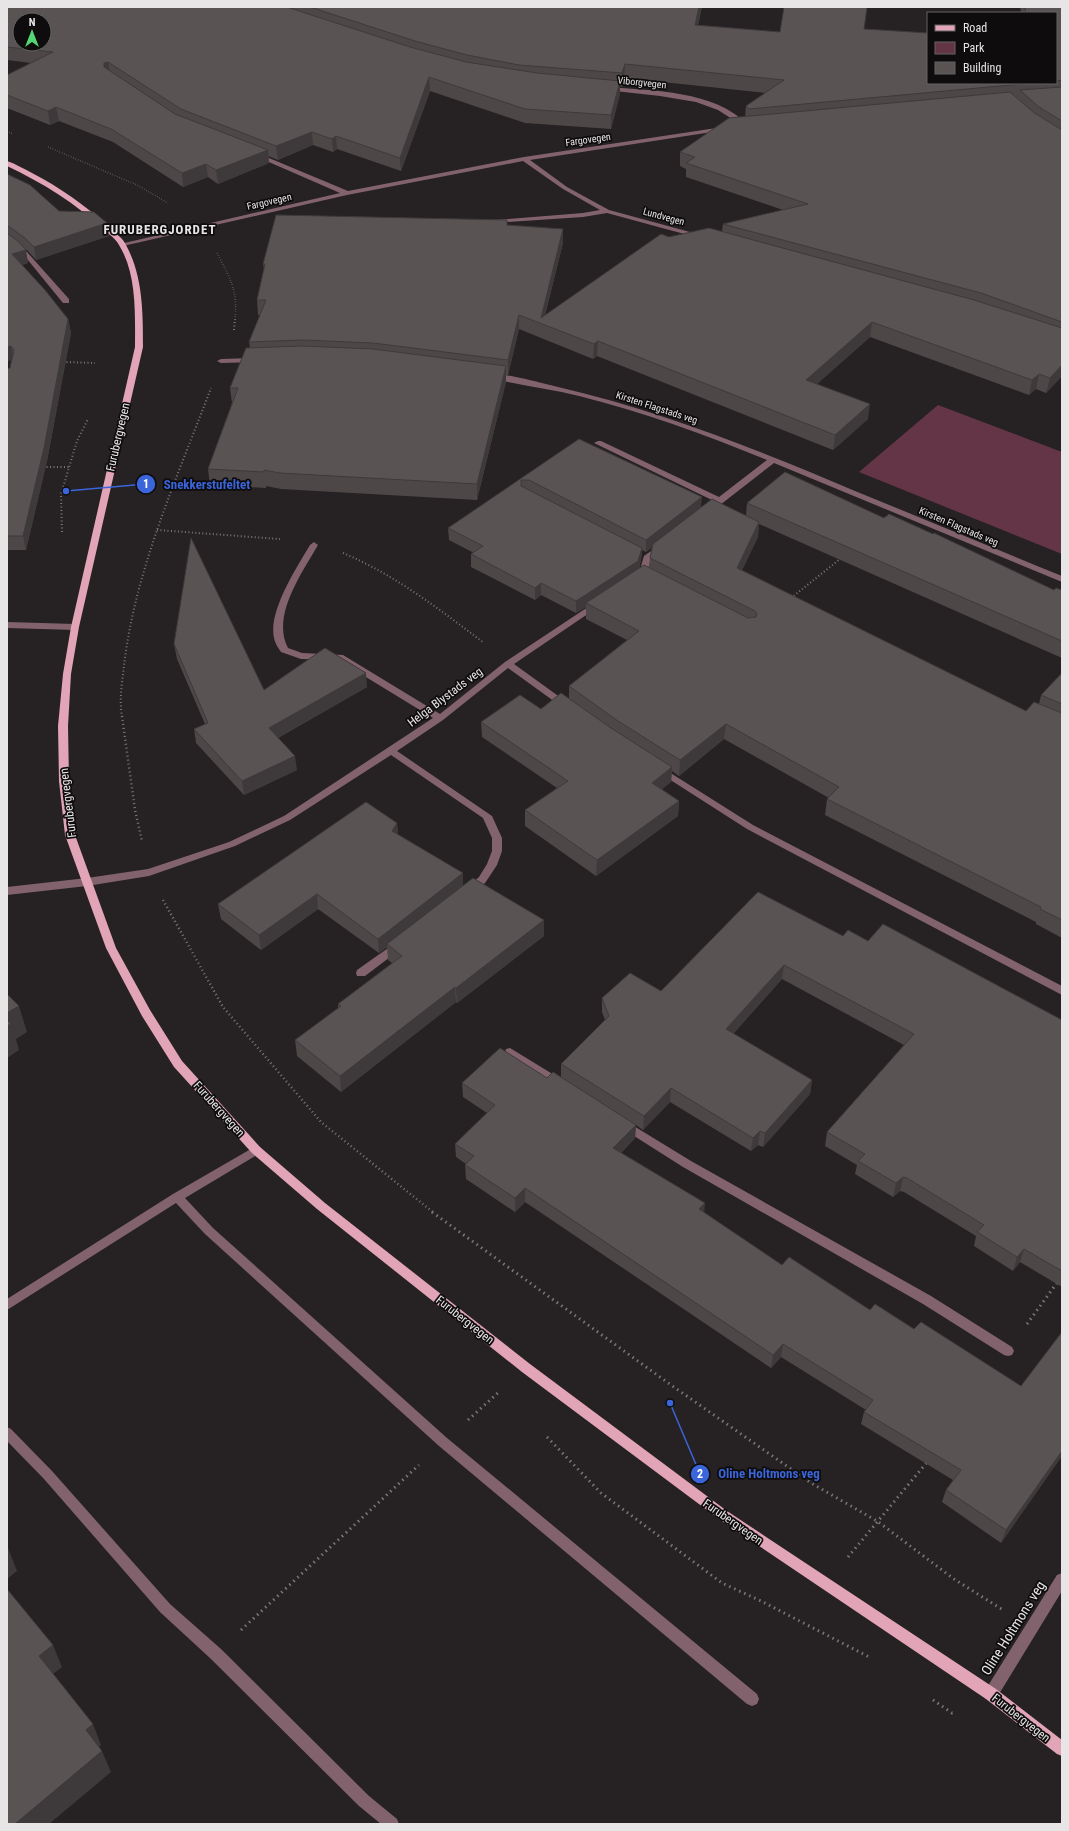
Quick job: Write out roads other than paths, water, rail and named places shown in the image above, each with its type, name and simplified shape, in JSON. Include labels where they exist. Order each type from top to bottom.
[{"type":"main road","name":"Furubergvegen","points":[[7,163],[51,185],[88,211],[123,244],[135,279],[139,314],[139,347],[75,627],[67,674],[63,726],[64,781],[70,835],[111,948],[146,1013],[178,1064],[256,1150],[321,1206],[526,1368],[723,1515],[825,1585],[991,1694],[1062,1749]]},
{"type":"street","name":"Viborgvegen","points":[[602,88],[654,92],[686,98],[712,105],[747,126]]},
{"type":"street","name":"Fargovegen","points":[[123,244],[347,193],[524,159],[754,125]]},
{"type":"street","points":[[247,151],[347,193]]},
{"type":"street","name":"Lundvegen","points":[[524,159],[565,188],[607,211],[710,239]]},
{"type":"street","name":"Lundvegen","points":[[483,222],[583,215],[607,211]]},
{"type":"street","points":[[7,239],[25,253],[66,301]]},
{"type":"street","points":[[222,361],[258,360]]},
{"type":"street","name":"Kirsten Flagstads veg","points":[[482,374],[528,381],[623,405],[694,428],[1062,579]]},
{"type":"street","points":[[598,443],[720,501]]},
{"type":"street","points":[[702,516],[774,460]]},
{"type":"street","points":[[630,583],[646,577],[643,557],[671,539]]},
{"type":"street","points":[[314,545],[290,589],[280,615],[277,637],[284,650],[301,656],[340,657],[440,718]]},
{"type":"street","name":"Helga Blystads veg","points":[[7,891],[87,882],[149,872],[232,844],[287,818],[440,718],[508,664],[604,600]]},
{"type":"street","points":[[7,625],[75,627]]},
{"type":"street","points":[[508,664],[571,709]]},
{"type":"street","points":[[391,751],[487,816],[493,827],[497,838],[497,851],[492,865],[482,880],[463,894]]},
{"type":"street","points":[[653,765],[750,827],[1062,991]]},
{"type":"street","points":[[362,973],[406,939]]},
{"type":"street","points":[[510,1052],[569,1090]]},
{"type":"street","points":[[615,1118],[687,1164],[927,1300],[1008,1352]]},
{"type":"street","points":[[7,1305],[177,1197],[256,1150]]},
{"type":"street","points":[[177,1197],[209,1231],[443,1442],[752,1699]]},
{"type":"street","points":[[7,1433],[48,1475],[165,1608],[216,1654],[364,1801],[392,1824]]},
{"type":"street","name":"Oline Holtmons veg","points":[[991,1694],[1062,1579]]},
{"type":"place","name":"Snekkerstufeltet","points":[[66,491]]},
{"type":"place","name":"Oline Holtmons veg","points":[[670,1403]]},
{"type":"district","name":"FURUBERGJORDET","points":[[160,229]]}]
